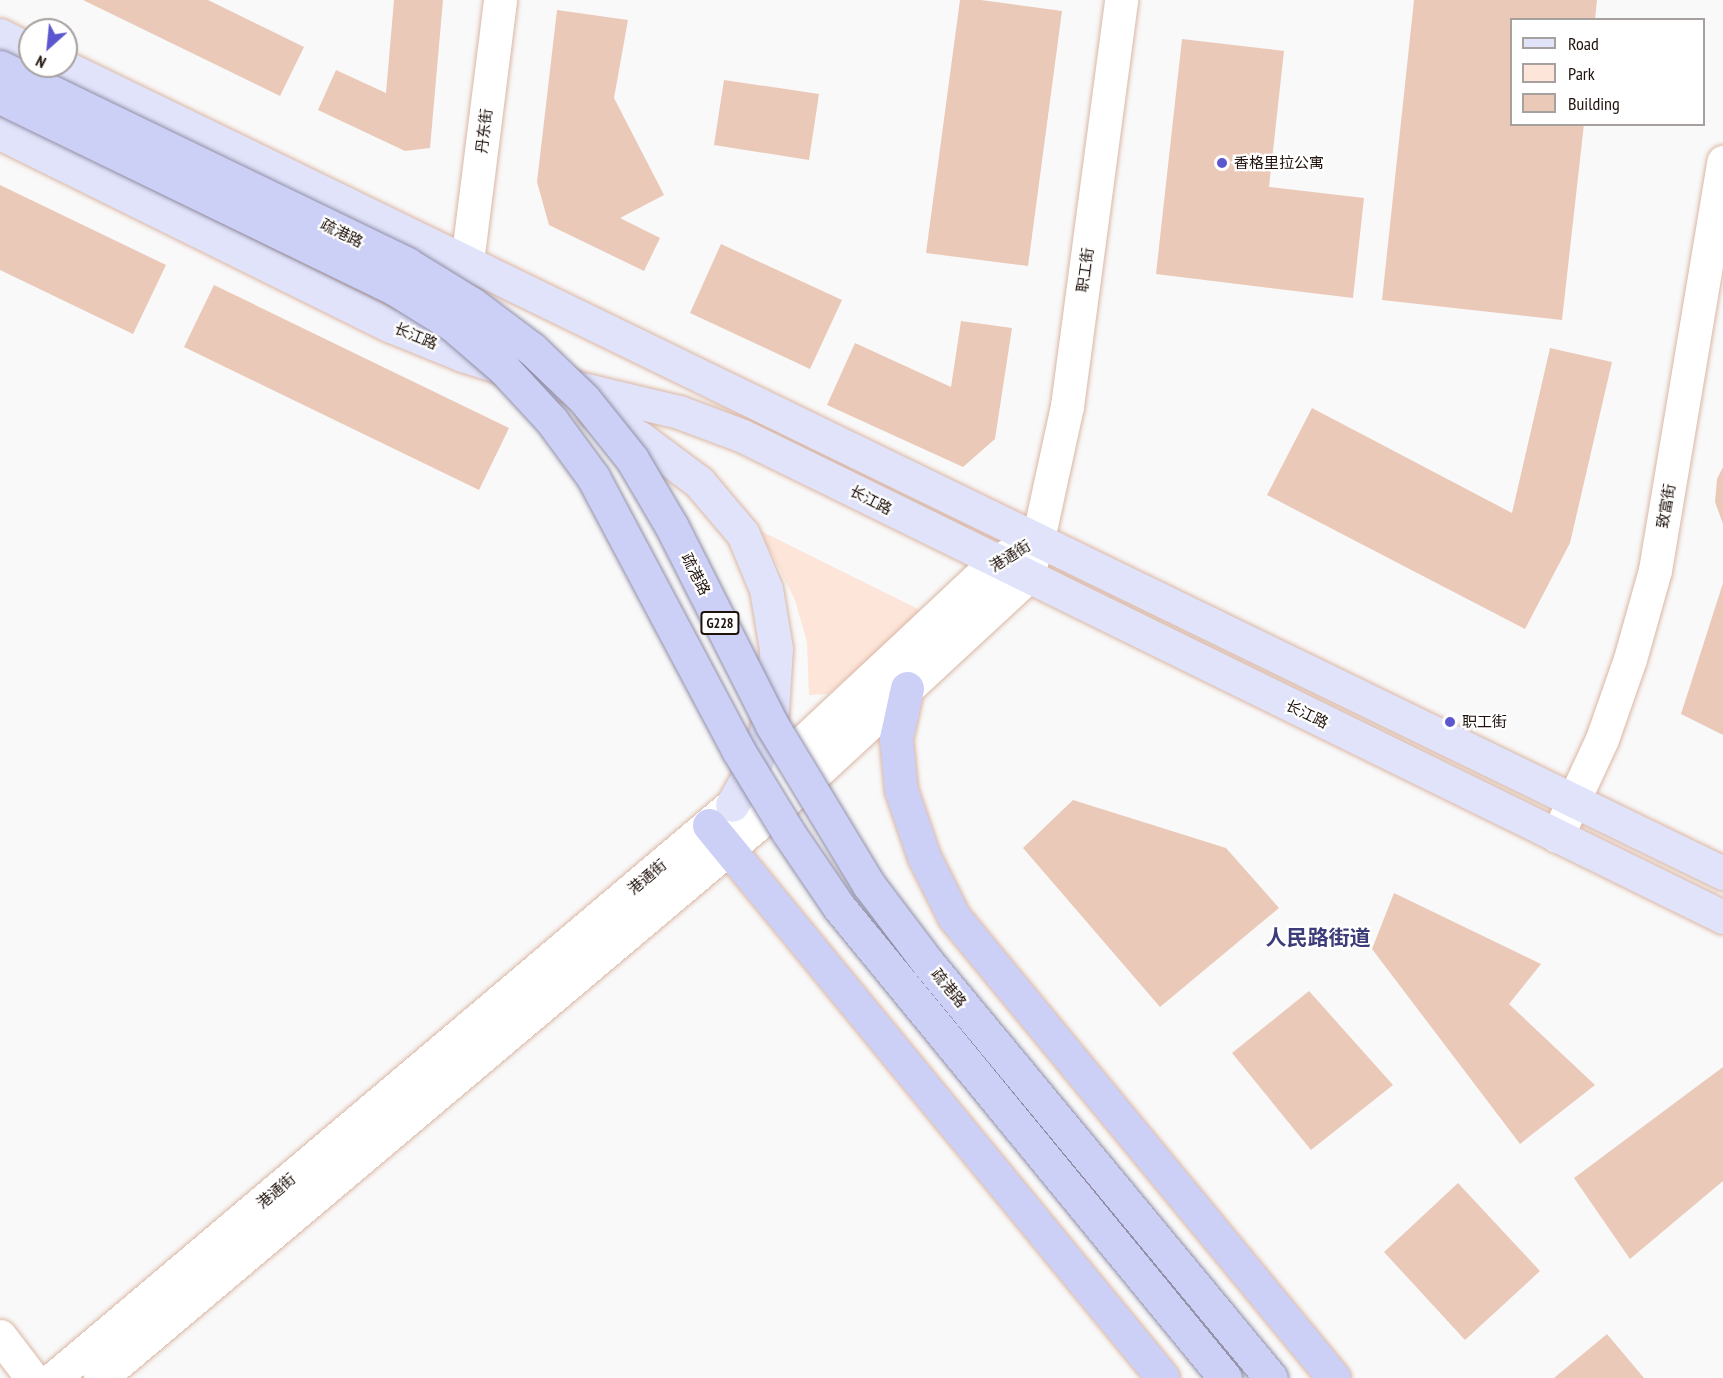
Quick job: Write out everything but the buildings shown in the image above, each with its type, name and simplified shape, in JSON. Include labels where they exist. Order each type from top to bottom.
[{"type":"highway","name":"疏港路","points":[[0,68],[407,264],[472,304],[532,349],[584,399],[632,459],[672,527],[772,725],[821,811],[869,885],[928,963],[1271,1378]]},
{"type":"highway","name":"疏港路","points":[[0,97],[395,289],[453,325],[504,369],[552,421],[594,477],[738,750],[788,832],[839,907],[1225,1378]]},
{"type":"highway","points":[[907,688],[896,739],[901,790],[924,857],[954,917],[1334,1378]]},
{"type":"highway","points":[[723,826],[1163,1378]]},
{"type":"main road","points":[[0,35],[18,44]]},
{"type":"main road","points":[[78,73],[1723,873]]},
{"type":"main road","name":"长江路","points":[[0,133],[391,326],[462,355],[536,378],[679,412],[742,436],[1723,917]]},
{"type":"main road","points":[[536,378],[640,438],[699,482],[743,534],[766,589],[776,649],[772,711],[756,763],[723,826]]},
{"type":"street","name":"丹东街","points":[[467,262],[500,0]]},
{"type":"street","name":"职工街","points":[[1038,539],[1067,406],[1121,0]]},
{"type":"street","name":"致富街","points":[[1557,836],[1602,739],[1630,659],[1655,570],[1709,333],[1723,162]]},
{"type":"street","name":"港通街","points":[[100,1378],[723,826],[772,771],[995,562],[1038,539]]},
{"type":"street","name":"港通街","points":[[54,1378],[723,826],[793,794],[1027,577],[1038,539]]},
{"type":"street","points":[[0,1336],[32,1378]]},
{"type":"green space","points":[[753,527],[924,612],[828,694],[809,695],[807,642],[795,600],[771,552]]},
{"type":"place","name":"香格里拉公寓","points":[[1222,163]]},
{"type":"place","name":"职工街","points":[[1450,722]]},
{"type":"district","name":"人民路街道","points":[[1318,938]]}]
